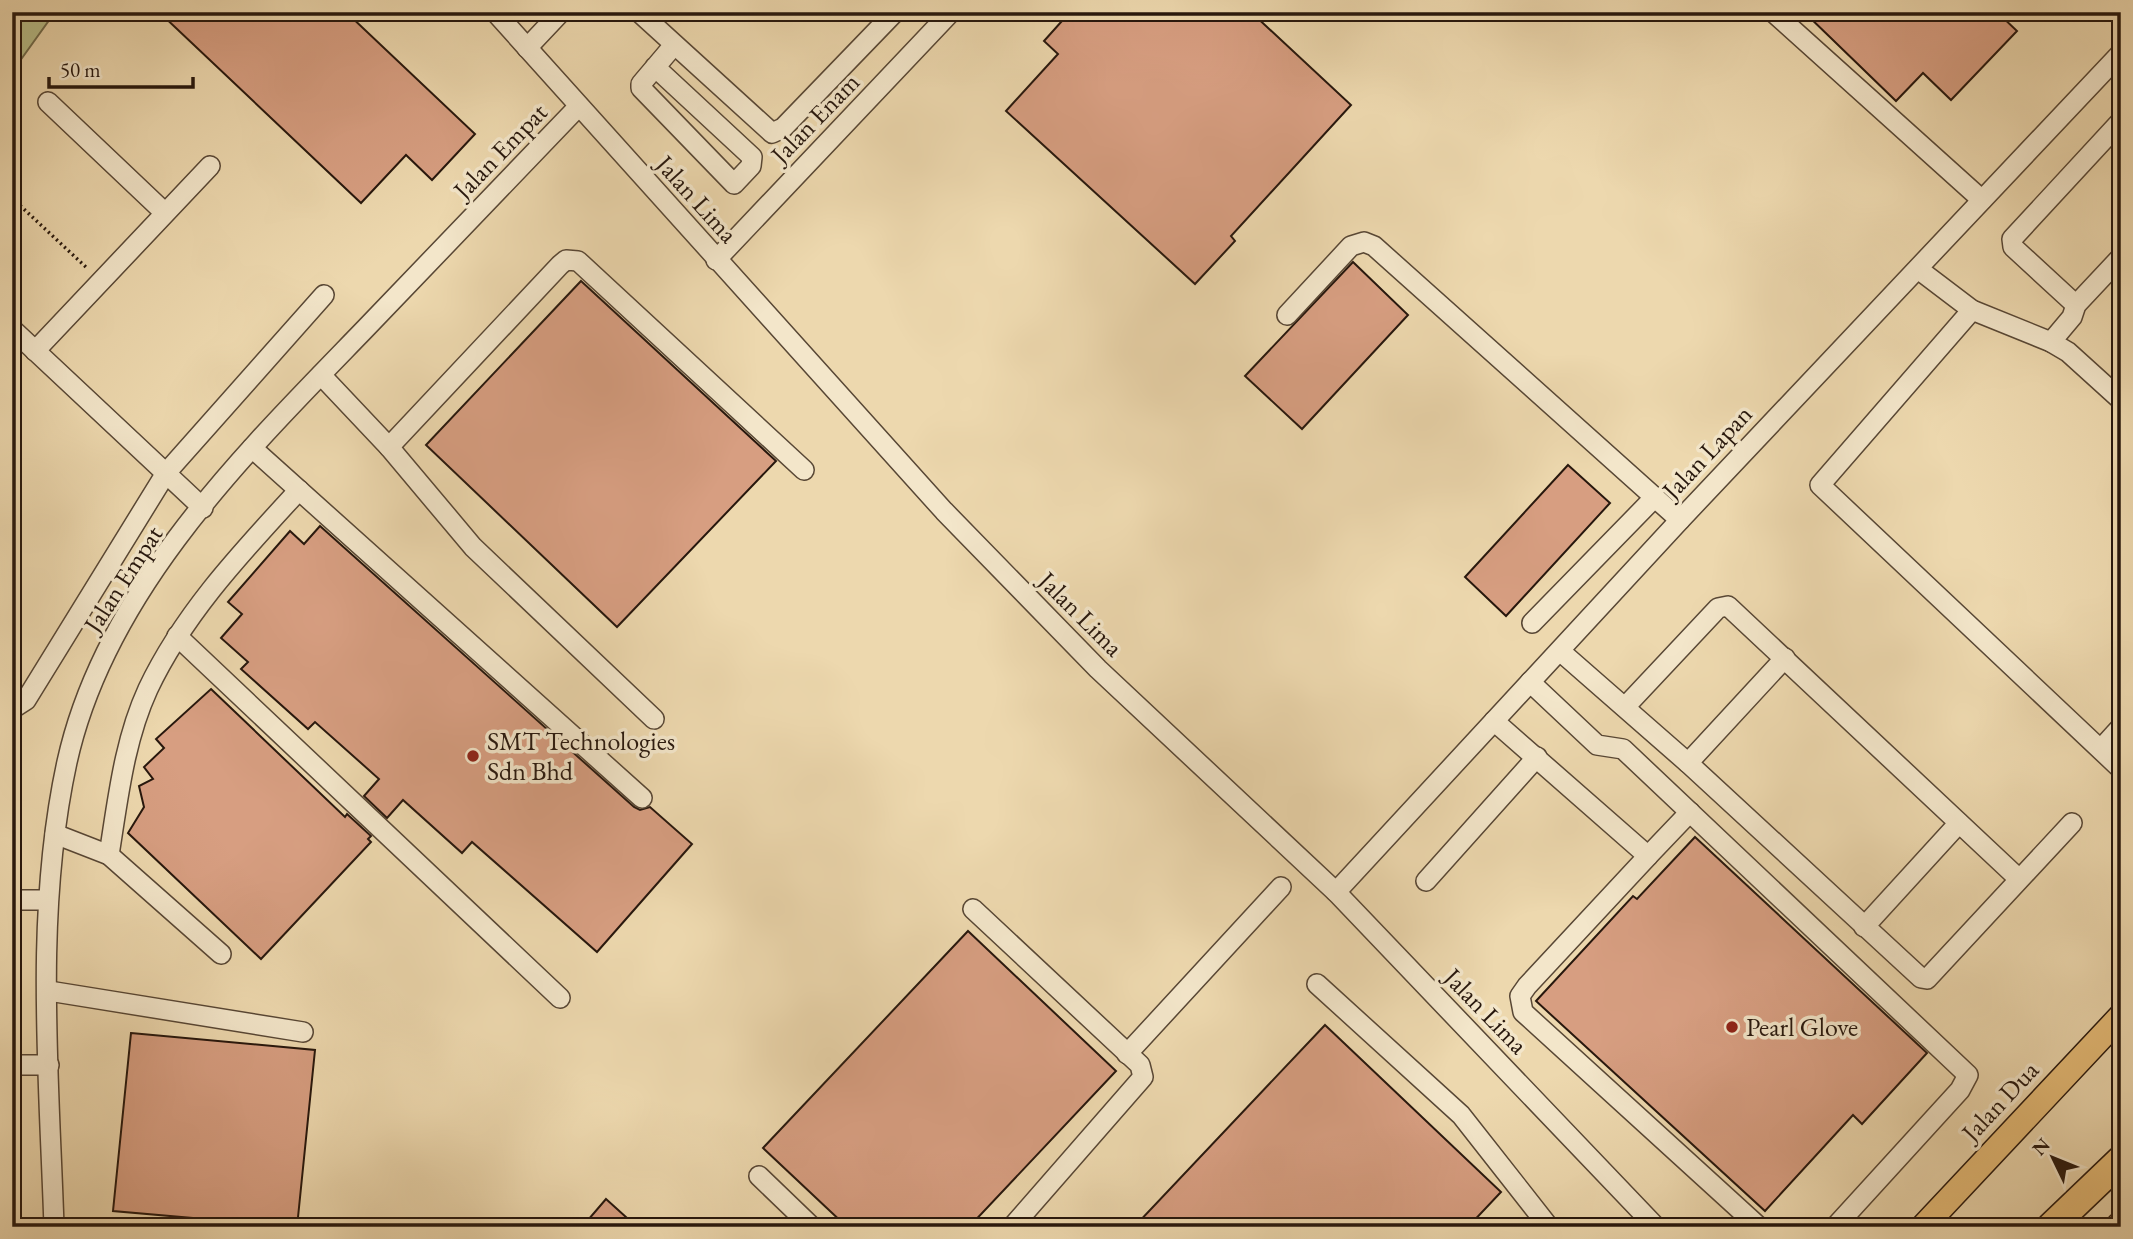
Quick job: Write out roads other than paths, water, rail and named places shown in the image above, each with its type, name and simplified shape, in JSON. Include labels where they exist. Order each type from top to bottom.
[{"type":"highway","points":[[2051,1227],[2121,1160]]},
{"type":"highway","points":[[2074,1227],[2121,1174]]},
{"type":"main road","name":"Jalan Dua","points":[[1923,1227],[2121,1016]]},
{"type":"street","name":"Jalan Lima","points":[[495,12],[944,512],[1098,669],[1336,892],[1656,1227]]},
{"type":"street","points":[[527,48],[561,12]]},
{"type":"street","points":[[639,12],[772,133],[783,128],[895,12]]},
{"type":"street","name":"Jalan Enam","points":[[716,260],[951,12]]},
{"type":"street","points":[[1773,12],[1982,200]]},
{"type":"street","points":[[655,67],[752,157],[752,164],[734,184],[642,90],[641,84],[655,67],[674,45]]},
{"type":"street","name":"Jalan Lapan","points":[[1336,892],[1679,520],[2121,53]]},
{"type":"street","points":[[48,102],[164,212]]},
{"type":"street","name":"Jalan Empat","points":[[54,1227],[48,900],[55,834],[68,760],[87,696],[116,631],[152,571],[251,448],[579,106]]},
{"type":"street","points":[[2076,305],[2013,247],[2012,239],[2121,121]]},
{"type":"street","points":[[35,351],[210,166]]},
{"type":"street","points":[[1287,315],[1357,242],[1374,246],[1679,520]]},
{"type":"street","points":[[2051,342],[2064,329],[2076,305],[2121,257]]},
{"type":"street","points":[[389,447],[560,265],[572,260],[578,261],[804,470]]},
{"type":"street","points":[[1918,269],[1972,310],[2051,342],[2068,352],[2121,400]]},
{"type":"street","points":[[12,709],[26,700],[166,473],[324,295]]},
{"type":"street","points":[[1972,310],[1820,485],[2121,769]]},
{"type":"street","points":[[12,329],[203,508]]},
{"type":"street","points":[[321,375],[389,447],[473,547],[654,719]]},
{"type":"street","points":[[251,448],[642,798]]},
{"type":"street","points":[[109,855],[123,764],[147,691],[177,636],[219,578],[299,490]]},
{"type":"street","points":[[1532,623],[1655,498]]},
{"type":"street","points":[[1625,707],[1724,606],[1732,609],[2019,880]]},
{"type":"street","points":[[177,636],[559,998]]},
{"type":"street","points":[[1560,651],[1688,763],[1915,974],[1927,979],[2072,823]]},
{"type":"street","points":[[1688,763],[1785,658]]},
{"type":"street","points":[[1530,682],[1597,745],[1623,749],[1968,1075],[1960,1090],[1835,1227]]},
{"type":"street","points":[[1494,721],[1648,856]]},
{"type":"street","points":[[2101,749],[2121,727]]},
{"type":"street","points":[[1426,881],[1537,757]]},
{"type":"street","points":[[1690,812],[1527,986],[1520,1001],[1523,1012],[1759,1227]]},
{"type":"street","points":[[1864,927],[1959,823]]},
{"type":"street","points":[[55,834],[109,855],[221,954]]},
{"type":"street","points":[[1127,1054],[1281,887]]},
{"type":"street","points":[[12,900],[48,900]]},
{"type":"street","points":[[973,909],[1140,1065],[1143,1077],[1012,1227]]},
{"type":"street","points":[[1317,984],[1461,1115],[1549,1227]]},
{"type":"street","points":[[49,991],[303,1032]]},
{"type":"street","points":[[12,1065],[49,1065]]},
{"type":"street","points":[[759,1176],[812,1227]]},
{"type":"place","name":"SMT Technologies Sdn Bhd","points":[[473,756]]},
{"type":"place","name":"Pearl Glove","points":[[1732,1027]]}]
